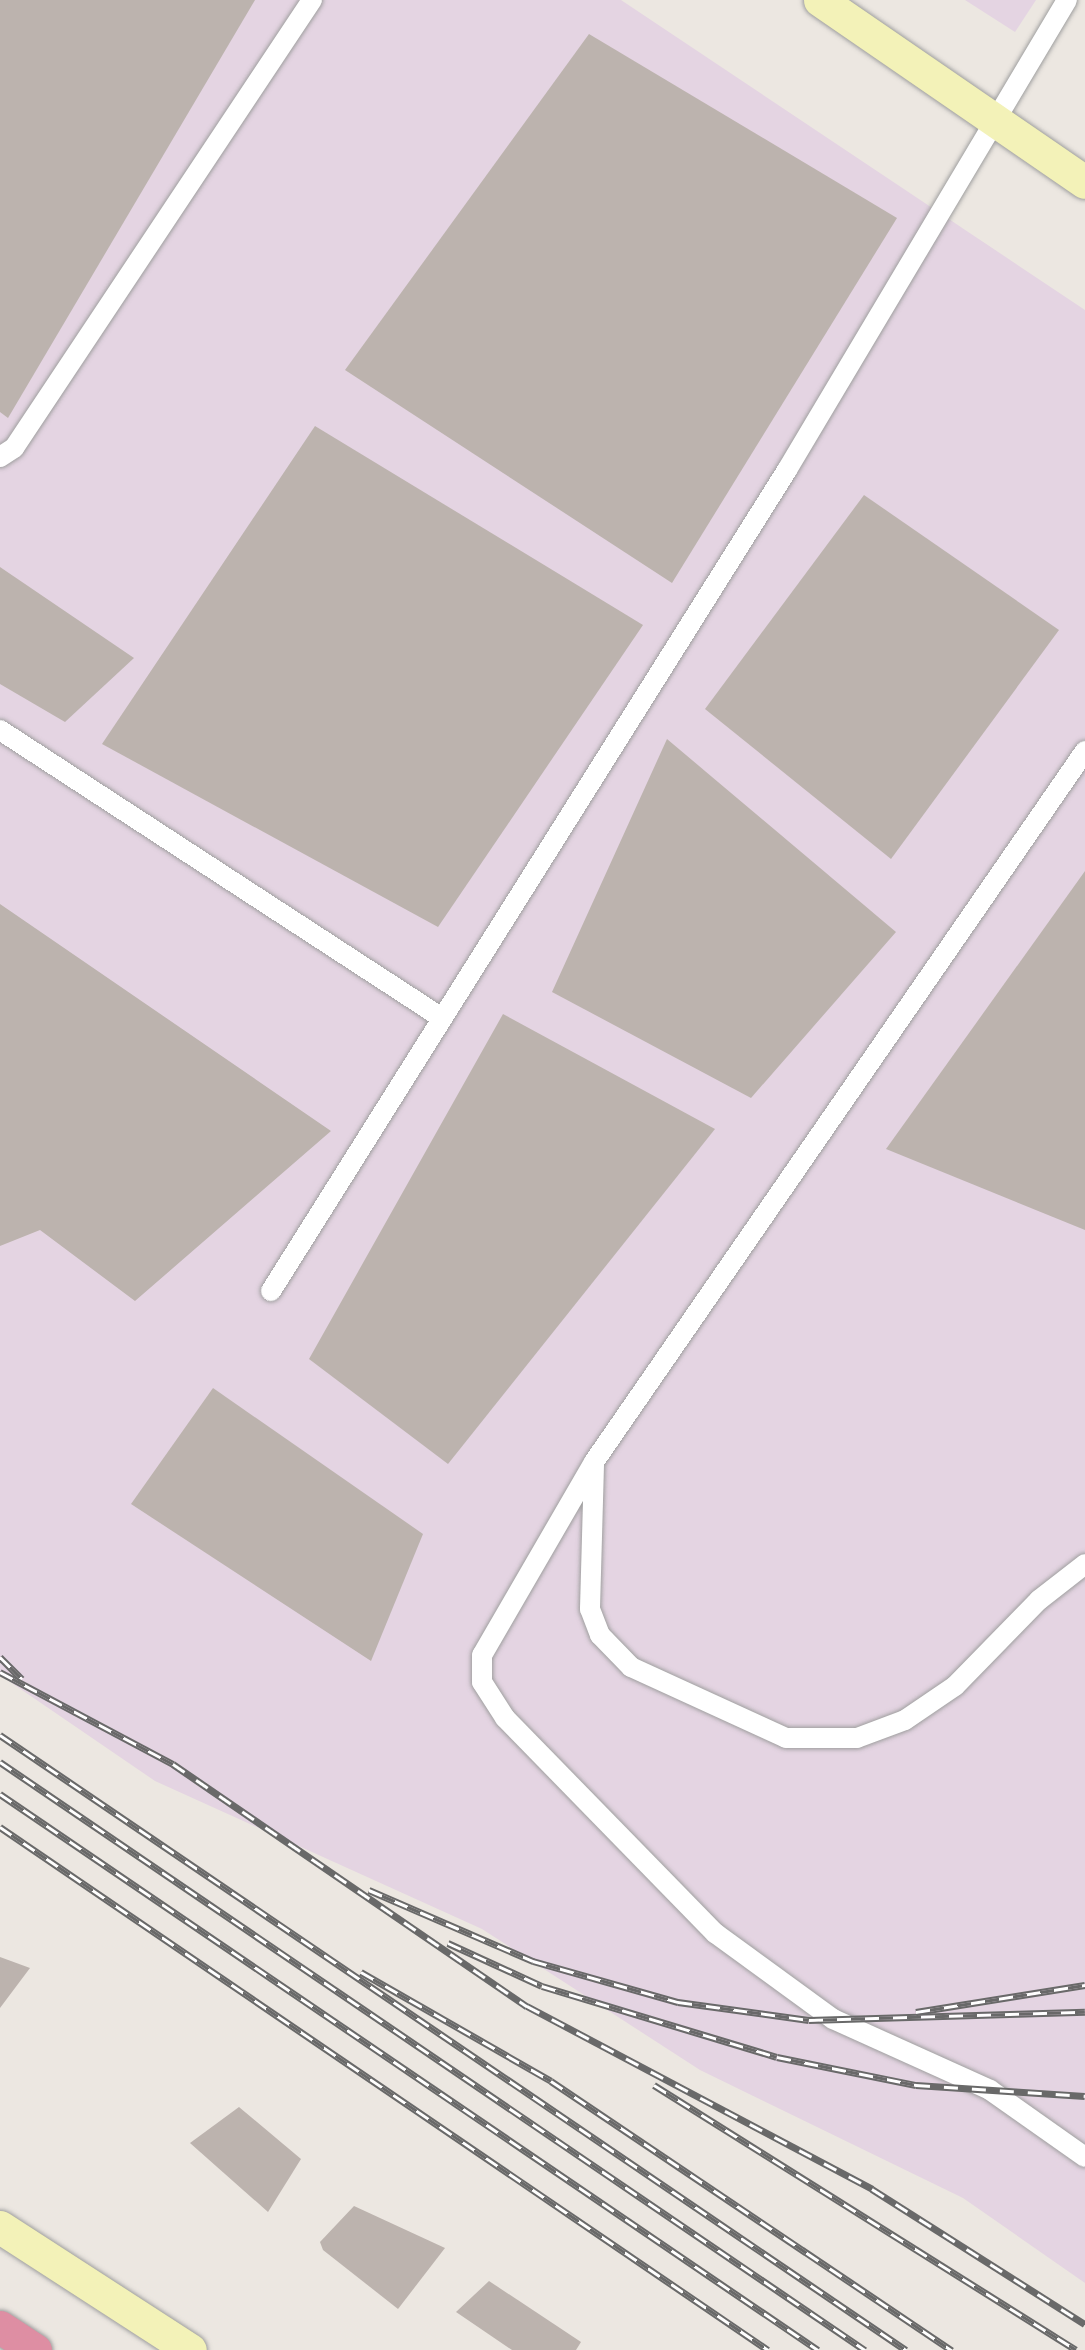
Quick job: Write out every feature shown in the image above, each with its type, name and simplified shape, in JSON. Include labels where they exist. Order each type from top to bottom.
[{"type":"highway","points":[[0,2327],[35,2350]]},
{"type":"street","points":[[820,0],[1085,182]]},
{"type":"street","points":[[0,2227],[190,2350]]},
{"type":"lane","points":[[0,457],[14,448],[312,0]]},
{"type":"lane","points":[[271,1291],[787,470],[993,118],[1067,0]]},
{"type":"lane","points":[[0,730],[442,1018]]},
{"type":"lane","points":[[1085,751],[594,1462],[482,1655],[482,1682],[505,1718],[715,1933],[833,2019],[990,2090],[1085,2157]]},
{"type":"lane","points":[[594,1462],[590,1609],[600,1635],[631,1667],[786,1738],[856,1738],[905,1720],[955,1686],[1039,1600],[1085,1564]]},
{"type":"shaded area","points":[[0,0],[621,0],[1085,310],[1085,2283],[963,2198],[700,2070],[482,1929],[155,1781],[0,1675]]},
{"type":"shaded area","points":[[965,0],[1036,0],[1015,32]]},
{"type":"building","points":[[0,0],[255,0],[8,418],[0,412]]},
{"type":"building","points":[[589,34],[897,218],[672,583],[345,370]]},
{"type":"building","points":[[315,426],[643,625],[438,927],[102,744]]},
{"type":"building","points":[[864,495],[1059,630],[891,859],[705,709]]},
{"type":"building","points":[[0,567],[134,658],[65,722],[0,684]]},
{"type":"building","points":[[667,739],[896,932],[751,1098],[552,992]]},
{"type":"building","points":[[1085,871],[1085,1230],[886,1149]]},
{"type":"building","points":[[0,904],[331,1131],[135,1301],[40,1230],[0,1246]]},
{"type":"building","points":[[503,1014],[715,1129],[448,1464],[309,1359]]},
{"type":"building","points":[[213,1388],[423,1534],[371,1661],[131,1504]]},
{"type":"building","points":[[0,1957],[30,1968],[0,2008]]},
{"type":"building","points":[[239,2107],[301,2159],[268,2212],[190,2143]]},
{"type":"building","points":[[354,2206],[445,2248],[398,2309],[323,2250],[320,2242]]},
{"type":"building","points":[[489,2281],[581,2342],[576,2350],[512,2350],[456,2312]]},
{"type":"railway","points":[[0,1657],[22,1679]]},
{"type":"railway","points":[[0,1672],[173,1764],[527,2006],[872,2189],[1085,2324]]},
{"type":"railway","points":[[0,1735],[906,2350]]},
{"type":"railway","points":[[0,1762],[865,2350]]},
{"type":"railway","points":[[0,1794],[818,2350]]},
{"type":"railway","points":[[0,1827],[768,2350]]},
{"type":"railway","points":[[369,1890],[533,1961],[678,2002],[809,2020],[1085,2012]]},
{"type":"railway","points":[[448,1943],[542,1986],[777,2057],[916,2085],[1085,2096]]},
{"type":"railway","points":[[361,1972],[551,2081],[952,2350]]},
{"type":"railway","points":[[916,2012],[1085,1985]]},
{"type":"railway","points":[[654,2085],[1076,2350]]}]
